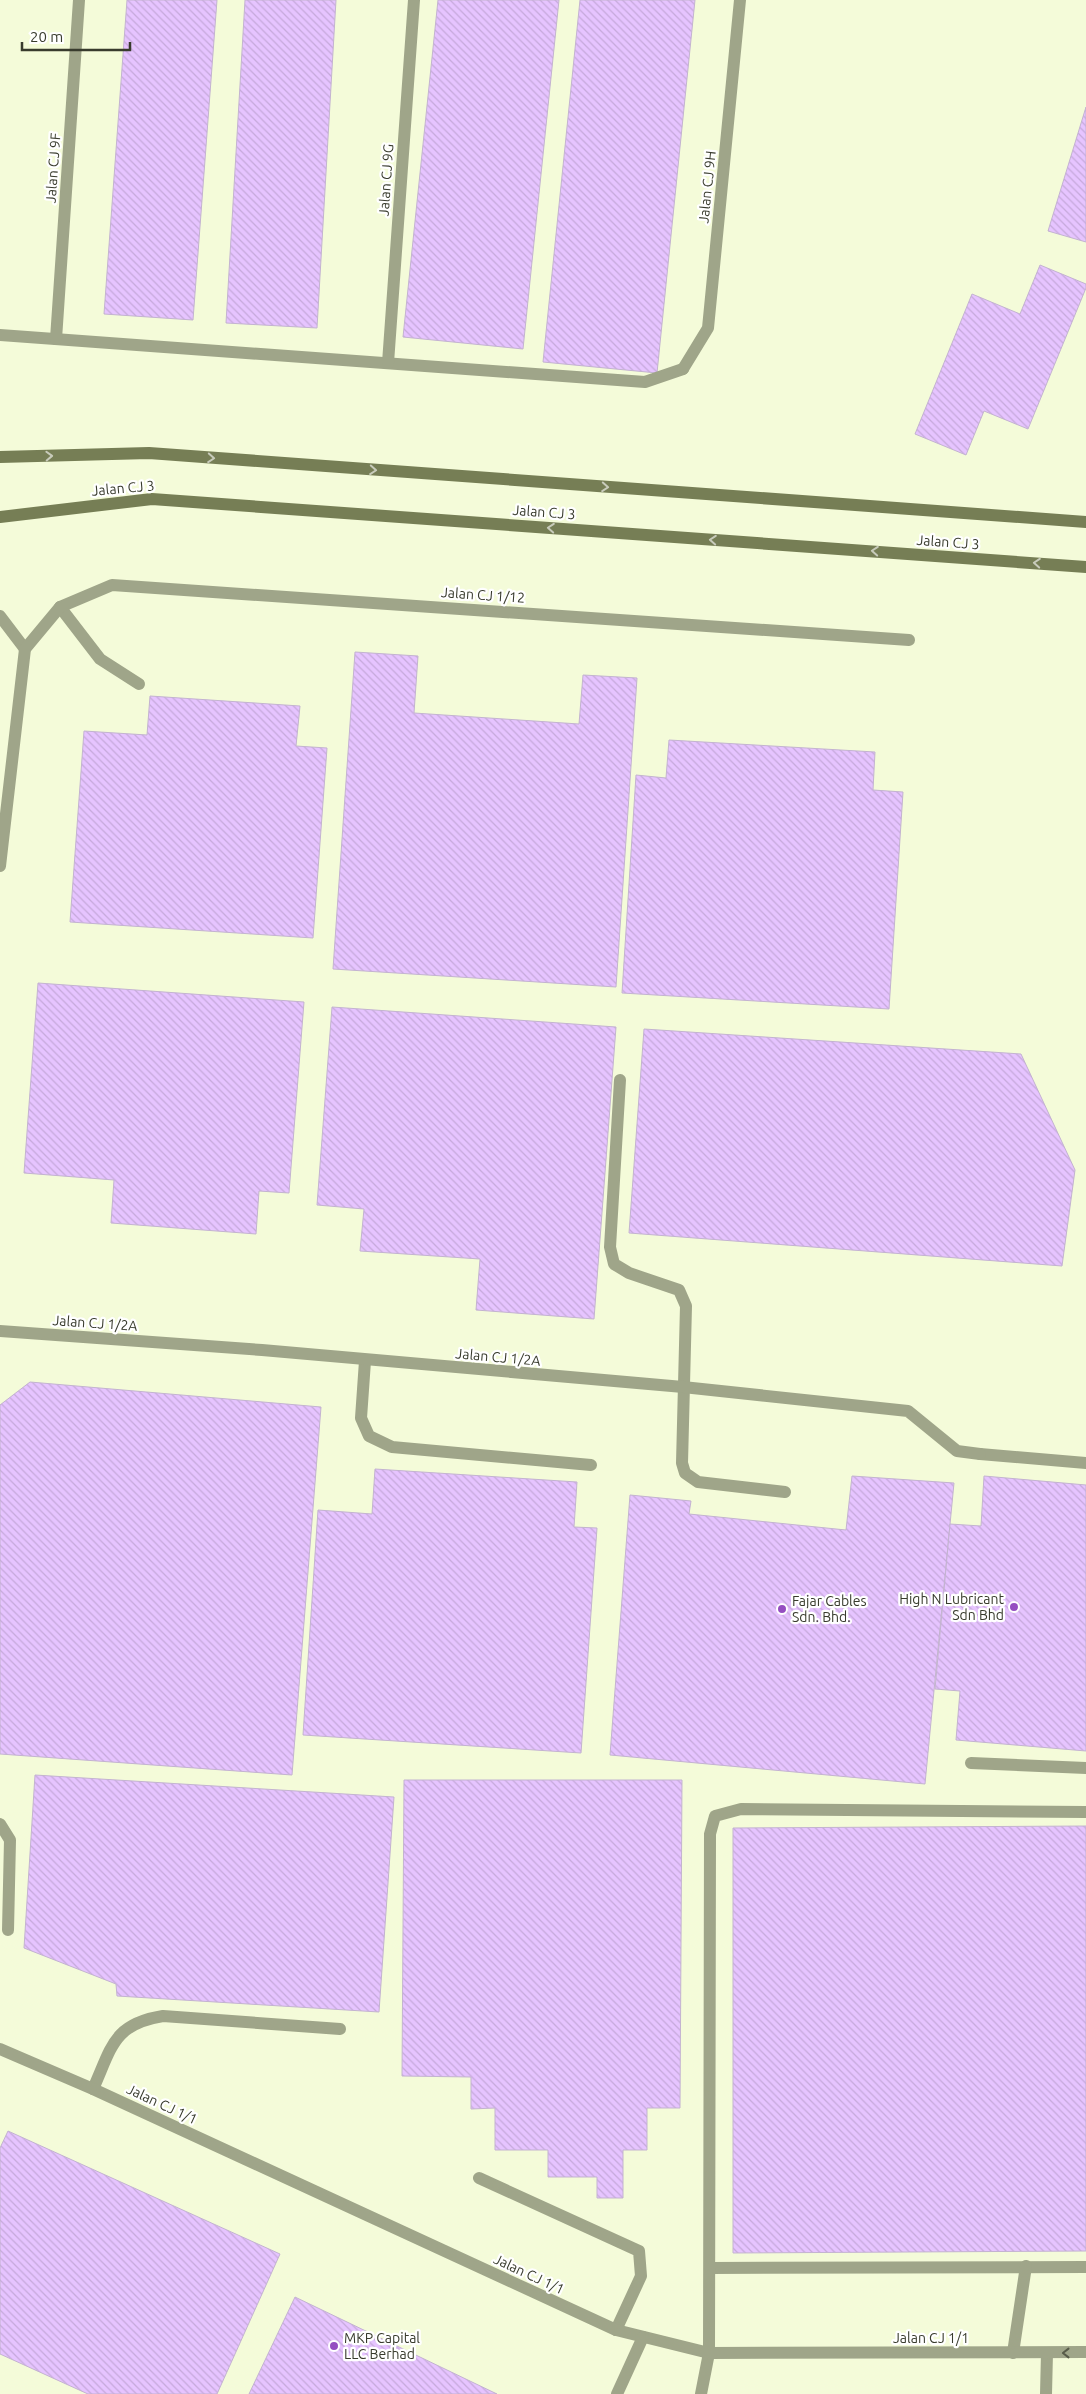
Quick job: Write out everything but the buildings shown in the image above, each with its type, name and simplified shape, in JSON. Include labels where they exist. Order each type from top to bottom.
[{"type":"street","name":"Jalan CJ 9F","points":[[56,339],[79,0]]},
{"type":"street","name":"Jalan CJ 9G","points":[[388,363],[414,0]]},
{"type":"street","name":"Jalan CJ 9H","points":[[388,363],[645,382],[683,369],[708,328],[740,0]]},
{"type":"street","points":[[0,335],[388,363]]},
{"type":"street","points":[[0,457],[149,453],[1086,522]]},
{"type":"street","name":"Jalan CJ 3","points":[[0,517],[152,499],[1086,567]]},
{"type":"street","name":"Jalan CJ 1/12","points":[[60,607],[112,585],[909,640]]},
{"type":"street","points":[[0,866],[25,649],[60,607],[100,660],[139,684]]},
{"type":"street","points":[[0,616],[25,649]]},
{"type":"street","points":[[620,1080],[610,1247],[614,1264],[629,1273],[679,1290],[686,1306],[682,1463],[685,1474],[698,1482],[785,1492]]},
{"type":"street","name":"Jalan CJ 1/2A","points":[[0,1331],[262,1350],[365,1361],[683,1387],[908,1411],[957,1451],[1086,1463]]},
{"type":"street","points":[[365,1361],[361,1418],[369,1436],[392,1447],[591,1465]]},
{"type":"street","points":[[971,1763],[1086,1768]]},
{"type":"street","points":[[701,2394],[710,2353],[710,1834],[715,1816],[741,1809],[1086,1812]]},
{"type":"street","points":[[0,1824],[10,1840],[8,1930]]},
{"type":"street","points":[[93,2089],[118,2034],[142,2019],[163,2016],[340,2029]]},
{"type":"street","name":"Jalan CJ 1/1","points":[[0,2049],[93,2089],[616,2330],[710,2353],[1086,2352]]},
{"type":"street","points":[[479,2178],[639,2251],[641,2276],[616,2330]]},
{"type":"street","points":[[1013,2353],[1026,2266]]},
{"type":"street","points":[[710,2268],[1086,2267]]},
{"type":"street","points":[[617,2394],[643,2337]]},
{"type":"street","points":[[1046,2394],[1047,2353]]},
{"type":"place","name":"High N Lubricant Sdn Bhd","points":[[1014,1607]]},
{"type":"place","name":"Fajar Cables Sdn. Bhd.","points":[[782,1609]]},
{"type":"place","name":"MKP Capital LLC Berhad","points":[[334,2346]]}]
